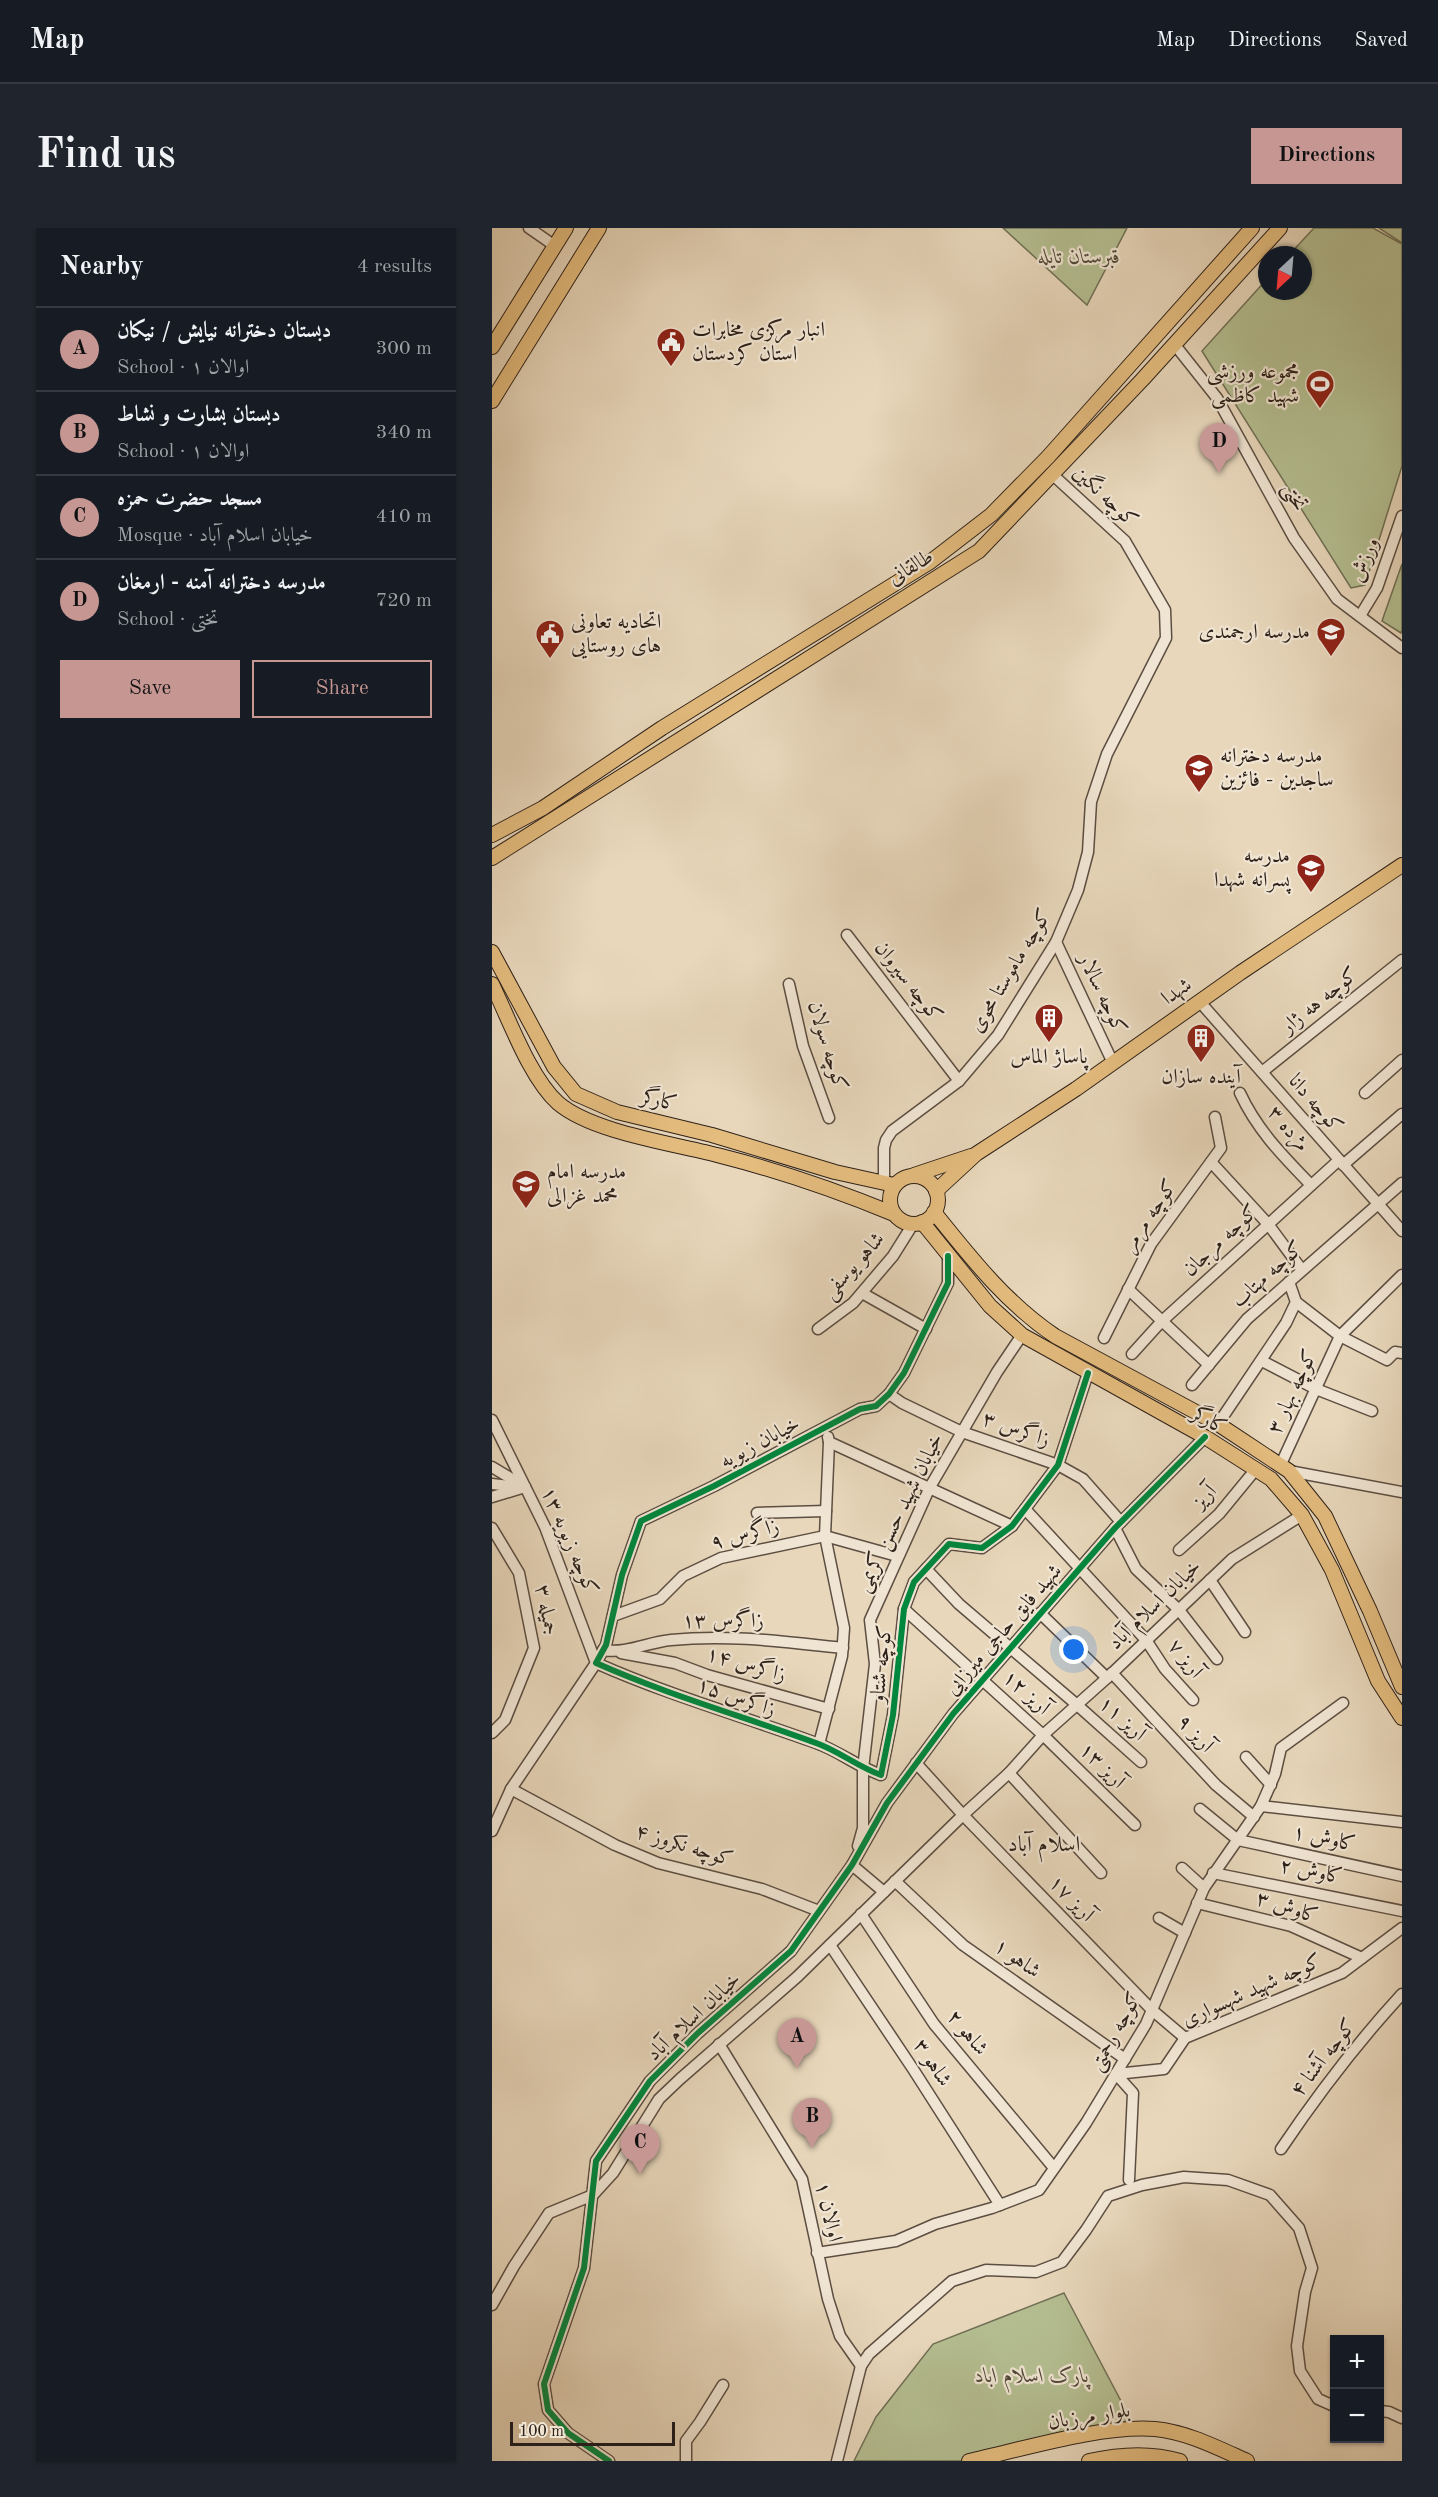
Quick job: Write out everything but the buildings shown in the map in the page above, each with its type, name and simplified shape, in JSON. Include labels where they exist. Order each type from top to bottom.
[{"type":"main road","points":[[492,347],[566,228]]},
{"type":"main road","points":[[492,401],[599,228]]},
{"type":"main road","name":"طالقانی","points":[[492,835],[543,808],[626,752],[930,562],[982,522],[1048,457],[1252,228]]},
{"type":"main road","name":"طالقانی","points":[[492,858],[979,551],[1175,345],[1280,228]]},
{"type":"main road","points":[[1160,333],[1175,345]]},
{"type":"main road","points":[[626,752],[634,767]]},
{"type":"main road","name":"شهدا","points":[[976,1154],[1402,866]]},
{"type":"main road","name":"کارگر","points":[[492,952],[554,1066],[576,1094],[617,1112],[712,1135],[835,1172],[889,1184]]},
{"type":"main road","name":"کارگر","points":[[492,984],[540,1082],[558,1102],[574,1114],[631,1135],[723,1156],[843,1193],[894,1214]]},
{"type":"main road","points":[[914,1175],[925,1178],[936,1191],[938,1202],[934,1212],[918,1223],[902,1221],[894,1214],[889,1202],[889,1184],[903,1178],[976,1154]]},
{"type":"main road","points":[[936,1191],[976,1154]]},
{"type":"main road","name":"کارگر","points":[[934,1212],[993,1284],[1030,1320],[1055,1336],[1218,1424],[1285,1468],[1325,1516],[1370,1611],[1402,1687]]},
{"type":"main road","name":"کارگر","points":[[918,1223],[990,1306],[1022,1335],[1205,1437],[1271,1479],[1302,1515],[1332,1570],[1378,1681],[1402,1718]]},
{"type":"main road","points":[[1205,1437],[1218,1424]]},
{"type":"main road","name":"بلوار مرزبان","points":[[969,2461],[1105,2431],[1156,2429],[1199,2440],[1247,2461]]},
{"type":"main road","points":[[1089,2461],[1118,2455],[1160,2455],[1180,2461]]},
{"type":"street","points":[[529,228],[555,246]]},
{"type":"street","name":"تختی","points":[[1175,345],[1217,398],[1294,538],[1337,599],[1402,648]]},
{"type":"street","name":"کوچه نگین","points":[[1053,475],[1125,541],[1164,610]]},
{"type":"street","name":"ورزش","points":[[1360,616],[1377,588],[1402,516]]},
{"type":"street","name":"کوچه ماموستا محوی","points":[[889,1184],[884,1148],[892,1131],[959,1081],[998,1035],[1056,942],[1078,890],[1088,852],[1091,802],[1107,754],[1166,638],[1164,610]]},
{"type":"street","name":"کوچه سیروان","points":[[847,935],[959,1081]]},
{"type":"street","name":"کوچه سالار","points":[[1056,942],[1113,1063]]},
{"type":"street","name":"کوچه هه ژار","points":[[1262,1072],[1402,960]]},
{"type":"street","name":"کوچه سولان","points":[[789,984],[803,1046],[830,1118]]},
{"type":"street","name":"کوچه دانا","points":[[1200,1002],[1402,1231]]},
{"type":"street","points":[[1365,1093],[1402,1060]]},
{"type":"street","name":"مژده ۳","points":[[1240,1093],[1250,1115],[1272,1144],[1311,1185]]},
{"type":"street","name":"کوچه مرجان","points":[[1132,1354],[1161,1322],[1311,1185],[1402,1114]]},
{"type":"street","name":"کوچه مرمر","points":[[1104,1338],[1151,1244],[1221,1148],[1215,1117]]},
{"type":"street","points":[[1211,1162],[1268,1224],[1302,1270]]},
{"type":"street","name":"کوچه مهتاب","points":[[1192,1385],[1247,1319],[1402,1183]]},
{"type":"street","name":"شاهو یوسفی","points":[[818,1329],[853,1303],[918,1223]]},
{"type":"street","name":"خیابان زیویه","points":[[596,1663],[603,1650],[622,1575],[641,1521],[714,1486],[860,1409],[876,1406],[889,1394],[904,1373],[926,1329],[948,1283],[948,1256]]},
{"type":"street","name":"کوچه بهار ۳","points":[[1285,1468],[1316,1389],[1341,1336],[1402,1275]]},
{"type":"street","points":[[1289,1282],[1296,1302],[1341,1336],[1387,1360],[1395,1352],[1402,1353]]},
{"type":"street","points":[[1128,1289],[1209,1365]]},
{"type":"street","points":[[862,1293],[926,1329]]},
{"type":"street","points":[[1218,1424],[1262,1361],[1286,1323],[1296,1302]]},
{"type":"street","name":"خیابان شهید حسن کریمی","points":[[852,1865],[863,1828],[863,1769],[875,1664],[870,1620],[930,1487],[997,1372],[1022,1335]]},
{"type":"street","points":[[1262,1361],[1316,1389],[1372,1411]]},
{"type":"street","name":"کوچه شتاو","points":[[863,1769],[881,1775],[893,1715],[904,1609],[914,1582],[950,1544],[982,1548],[1012,1526],[1058,1465],[1088,1373]]},
{"type":"street","name":"زاگرس ۳","points":[[889,1394],[962,1432],[1058,1465],[1083,1479],[1118,1525],[1136,1569],[1179,1610],[1217,1659]]},
{"type":"street","name":"کوچه زیویه ۱۳","points":[[492,1420],[545,1527],[596,1663]]},
{"type":"street","points":[[819,1744],[830,1709],[843,1648],[844,1628],[825,1536],[829,1442],[826,1426]]},
{"type":"street","name":"شهید فایق حاجی میرزایی","points":[[852,1865],[887,1803],[953,1714],[1118,1525],[1205,1437]]},
{"type":"street","points":[[829,1442],[1012,1526]]},
{"type":"street","points":[[492,1467],[525,1487]]},
{"type":"street","points":[[1285,1468],[1402,1492]]},
{"type":"street","name":"آریز","points":[[1179,1550],[1219,1514],[1256,1469]]},
{"type":"street","points":[[492,1484],[525,1487]]},
{"type":"street","points":[[492,1497],[525,1487]]},
{"type":"street","name":"آریز ۷","points":[[1025,1509],[1146,1641],[1165,1670],[1193,1700]]},
{"type":"street","points":[[757,1513],[826,1511]]},
{"type":"street","name":"خیابان اسلام آباد","points":[[593,2195],[613,2173],[659,2099],[830,1945],[1009,1773],[1043,1735],[1232,1559],[1302,1515]]},
{"type":"street","name":"جمیله ۳","points":[[492,1528],[519,1573],[534,1648],[505,1720],[492,1733]]},
{"type":"street","name":"زاگرس ۹","points":[[613,1616],[660,1599],[684,1576],[721,1558],[825,1536],[897,1556]]},
{"type":"street","name":"آریز ۱۱","points":[[926,1569],[958,1604],[1141,1762]]},
{"type":"street","points":[[1210,1580],[1245,1632]]},
{"type":"street","name":"آریز ۱۲","points":[[904,1609],[1043,1735]]},
{"type":"street","name":"آریز ۹","points":[[1040,1613],[1110,1675],[1216,1785],[1254,1817]]},
{"type":"street","name":"زاگرس ۱۳","points":[[603,1650],[616,1652],[670,1640],[745,1638],[843,1648]]},
{"type":"street","name":"زاگرس ۱۴","points":[[616,1652],[675,1663],[707,1675],[830,1709]]},
{"type":"street","points":[[492,1831],[511,1789],[596,1663]]},
{"type":"street","name":"زاگرس ۱۵","points":[[596,1663],[648,1686],[819,1744],[863,1769]]},
{"type":"street","name":"کوچه رحمتی","points":[[817,2253],[896,2241],[935,2224],[1000,2205],[1039,2190],[1086,2123],[1152,2010],[1204,1888],[1261,1806],[1271,1785],[1281,1748],[1343,1703]]},
{"type":"street","name":"آریز ۱۳","points":[[1043,1735],[1135,1825]]},
{"type":"street","points":[[1246,1757],[1271,1785]]},
{"type":"street","name":"آریز ۱۷","points":[[916,1763],[963,1815],[1152,2010],[1185,2038]]},
{"type":"street","points":[[1009,1773],[1101,1873]]},
{"type":"street","name":"کوچه نکروز ۴","points":[[511,1789],[615,1845],[658,1863],[762,1888],[819,1911]]},
{"type":"street","points":[[1261,1806],[1402,1822]]},
{"type":"street","points":[[1200,1809],[1238,1840]]},
{"type":"street","name":"کاوش ۱","points":[[1238,1840],[1402,1876]]},
{"type":"street","points":[[852,1865],[884,1892]]},
{"type":"street","name":"خیابان اسلام آباد","points":[[609,2461],[568,2433],[548,2410],[544,2384],[584,2268],[596,2161],[650,2081],[698,2033],[791,1951],[852,1865]]},
{"type":"street","points":[[1182,1868],[1204,1888]]},
{"type":"street","name":"کاوش ۲","points":[[1213,1873],[1402,1911]]},
{"type":"street","name":"شاهو ۱","points":[[895,1881],[963,1945],[1125,2059]]},
{"type":"street","name":"کاوش ۳","points":[[1197,1903],[1291,1926],[1362,1958]]},
{"type":"street","name":"شاهو ۲","points":[[861,1914],[934,2025],[1054,2168]]},
{"type":"street","points":[[1159,1918],[1185,1933]]},
{"type":"street","name":"کوچه شهید شهسواری","points":[[1116,2074],[1164,2069],[1185,2038],[1342,1973],[1402,1928]]},
{"type":"street","name":"شاهو ۳","points":[[830,1945],[914,2069],[1000,2205]]},
{"type":"street","name":"کوچه آشنا ۴","points":[[1281,2149],[1326,2084],[1402,1994]]},
{"type":"street","name":"اوالان ۱","points":[[719,2044],[802,2179],[828,2299],[840,2336],[861,2366]]},
{"type":"street","points":[[1116,2074],[1133,2093],[1129,2180]]},
{"type":"street","points":[[837,2461],[861,2366],[869,2354],[951,2281],[986,2270],[1036,2272],[1062,2262],[1108,2196],[1142,2185],[1184,2177],[1228,2180],[1270,2195],[1299,2228],[1312,2268],[1305,2292],[1297,2346],[1300,2371],[1318,2399],[1330,2404]]},
{"type":"street","points":[[492,2305],[514,2266],[549,2213],[593,2195]]},
{"type":"street","points":[[686,2461],[686,2440],[723,2385]]},
{"type":"street","points":[[1384,2411],[1402,2418]]},
{"type":"green space","name":"قبرستان تایله","points":[[1003,228],[1127,228],[1087,305]]},
{"type":"green space","name":"مجموعه ورزشی شهید کاظمی","points":[[1314,228],[1373,228],[1402,244],[1402,466],[1365,585],[1351,588],[1202,351],[1258,289],[1258,300],[1312,300],[1312,246],[1297,246]]},
{"type":"green space","points":[[1379,228],[1402,228],[1402,243]]},
{"type":"green space","points":[[1402,564],[1402,630],[1401,633],[1382,621]]},
{"type":"green space","name":"پارک اسلام اباد","points":[[1064,2293],[1131,2420],[968,2461],[854,2461],[876,2417],[933,2344]]},
{"type":"cycle path","points":[[948,1256],[948,1283],[904,1373],[889,1394],[876,1406],[860,1409],[714,1486],[641,1521],[622,1575],[606,1645],[596,1663],[623,1675],[816,1743],[881,1775],[893,1715],[904,1609],[914,1582],[949,1544],[982,1548],[1012,1526],[1058,1465],[1088,1373]]},
{"type":"cycle path","points":[[609,2461],[568,2433],[548,2410],[544,2384],[584,2268],[596,2161],[650,2081],[698,2033],[791,1951],[852,1865],[887,1803],[953,1714],[1115,1528],[1205,1437]]},
{"type":"place","name":"انبار مرکزی مخابرات استان کردستان","points":[[671,368]]},
{"type":"place","name":"مجموعه ورزشی شهید کاظمی","points":[[1320,410]]},
{"type":"place","name":"مدرسه دخترانه آمنه - ارمغان","points":[[1219,473]]},
{"type":"place","name":"مدرسه ارجمندی","points":[[1331,658]]},
{"type":"place","name":"اتحادیه تعاونی های روستایی","points":[[550,660]]},
{"type":"place","name":"مدرسه دخترانه ساجدین - فائزین","points":[[1199,794]]},
{"type":"place","name":"مدرسه پسرانه شهدا","points":[[1311,894]]},
{"type":"place","name":"پاساژ الماس","points":[[1049,1044]]},
{"type":"place","name":"آینده سازان","points":[[1201,1064]]},
{"type":"place","name":"مدرسه امام محمد غزالی","points":[[526,1210]]},
{"type":"place","name":"دبستان دخترانه نیایش / نیکان","points":[[797,2068]]},
{"type":"place","name":"دبستان بشارت و نشاط","points":[[812,2148]]},
{"type":"place","name":"مسجد حضرت حمزه","points":[[640,2174]]},
{"type":"district","name":"اسلام آباد","points":[[1044,1845]]}]
